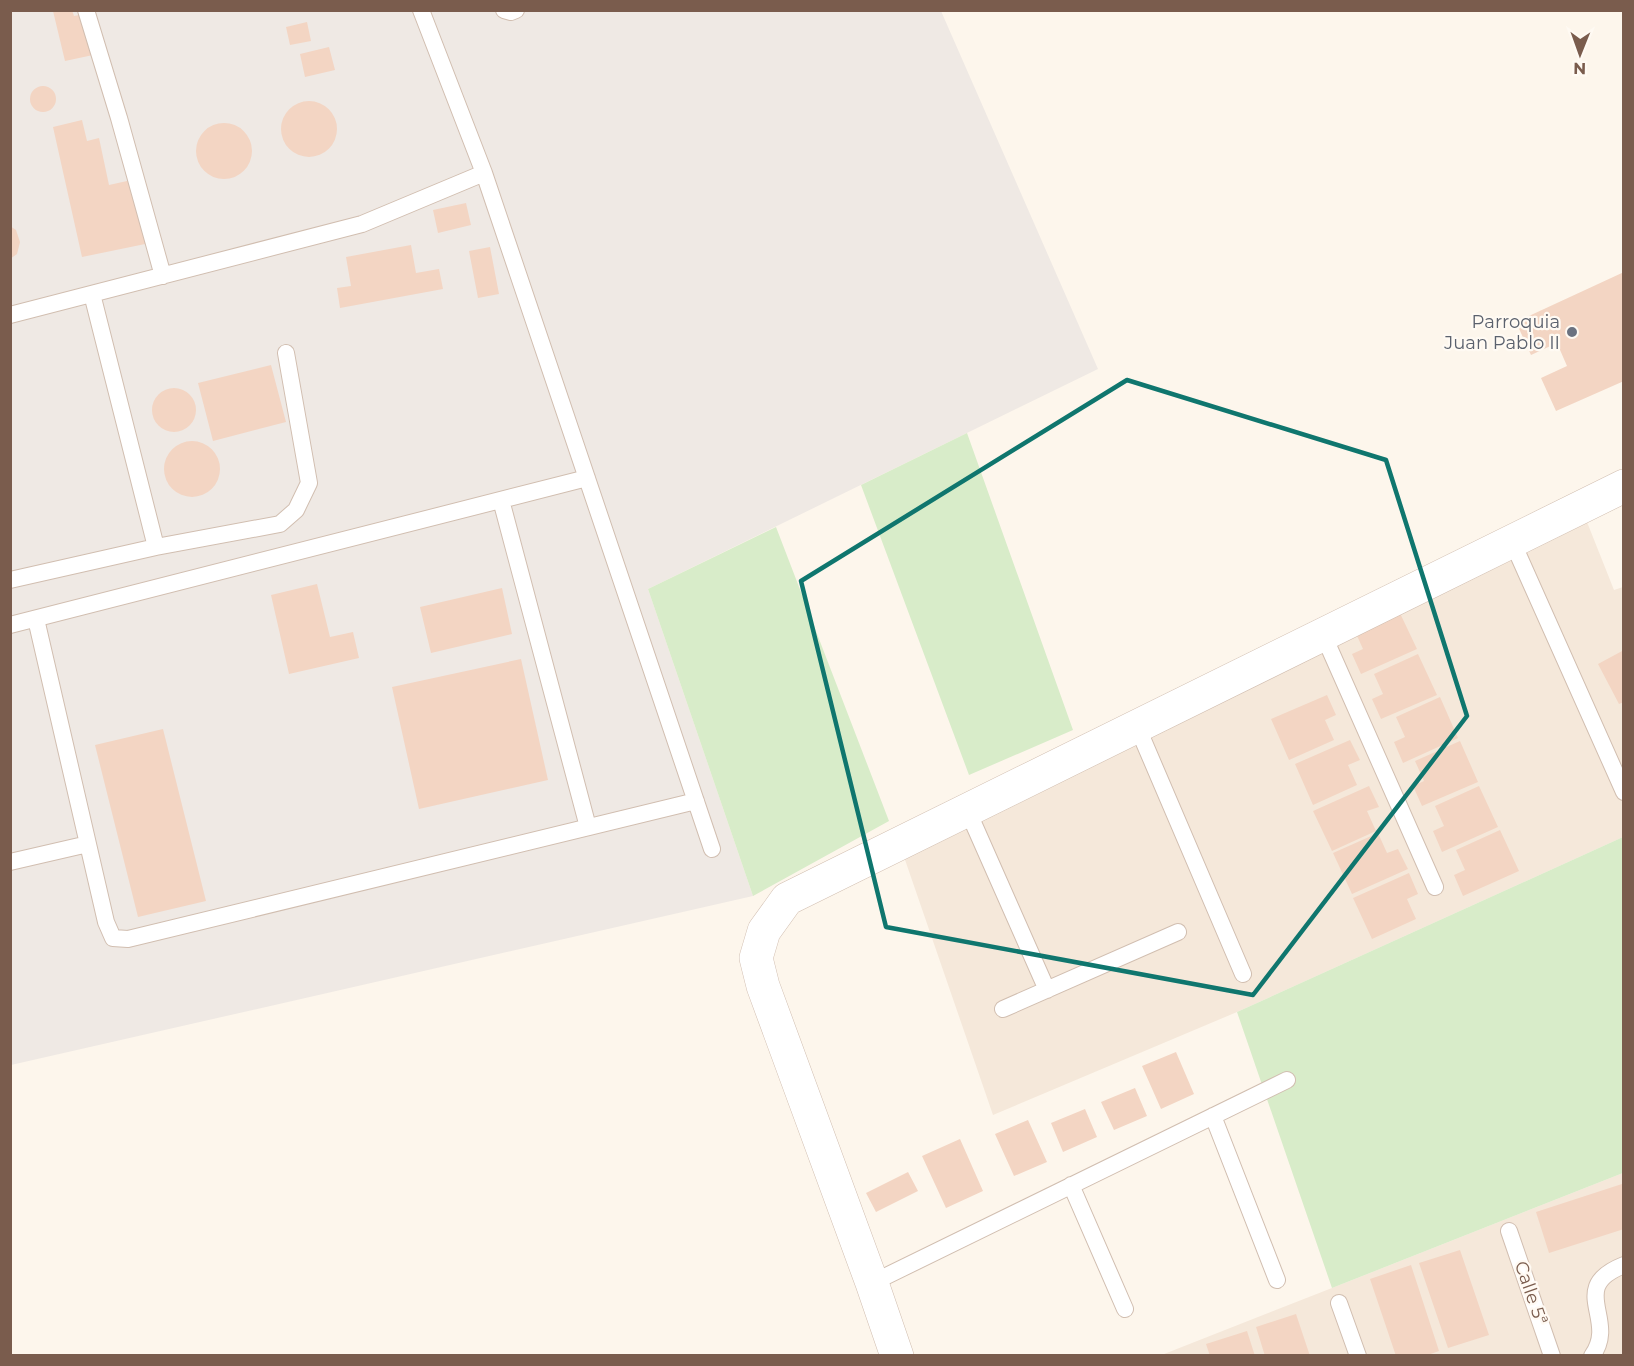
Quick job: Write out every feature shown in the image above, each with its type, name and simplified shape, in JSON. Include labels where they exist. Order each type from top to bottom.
[{"type":"street","points":[[897,1356],[763,986],[756,958],[764,931],[787,899],[1623,486]]},
{"type":"lane","points":[[86,10],[163,276]]},
{"type":"lane","points":[[421,10],[484,173],[712,849]]},
{"type":"lane","points":[[504,10],[511,12],[516,10]]},
{"type":"lane","points":[[10,315],[362,224],[484,173]]},
{"type":"lane","points":[[92,294],[156,547]]},
{"type":"lane","points":[[10,580],[156,547],[280,524],[296,510],[309,483],[286,352]]},
{"type":"lane","points":[[10,625],[587,478]]},
{"type":"lane","points":[[501,500],[588,827]]},
{"type":"lane","points":[[1512,541],[1623,792]]},
{"type":"lane","points":[[36,619],[106,922],[113,938],[128,939],[696,801]]},
{"type":"lane","points":[[1323,634],[1435,887]]},
{"type":"lane","points":[[1137,726],[1243,974]]},
{"type":"lane","points":[[967,809],[1047,990]]},
{"type":"lane","points":[[10,862],[88,844]]},
{"type":"lane","points":[[1003,1009],[1178,932]]},
{"type":"lane","points":[[872,1283],[1287,1080]]},
{"type":"lane","points":[[1213,1116],[1277,1280]]},
{"type":"lane","points":[[1071,1185],[1125,1309]]},
{"type":"lane","name":"Calle 5ª","points":[[1509,1231],[1552,1356]]},
{"type":"lane","points":[[1592,1356],[1601,1335],[1599,1309],[1594,1298],[1596,1286],[1604,1275],[1623,1265]]},
{"type":"lane","points":[[1339,1303],[1358,1356]]},
{"type":"highlighted area","points":[[1127,380],[1386,460],[1467,716],[1253,995],[886,927],[801,581]]},
{"type":"shaded area","points":[[10,11],[941,11],[1098,369],[648,589],[753,896],[11,1065]]},
{"type":"shaded area","points":[[1585,517],[1614,590],[1623,587],[1623,837],[1237,1012],[993,1115],[903,854]]},
{"type":"shaded area","points":[[1623,1173],[1623,1355],[1159,1356],[1332,1288]]},
{"type":"green space","points":[[967,433],[1073,730],[969,775],[861,485]]},
{"type":"green space","points":[[776,527],[889,821],[753,896],[648,589]]},
{"type":"green space","points":[[1623,837],[1623,1173],[1332,1288],[1237,1012]]},
{"type":"building","points":[[72,10],[74,16],[84,14],[93,55],[65,61],[53,11]]},
{"type":"building","points":[[307,22],[311,41],[290,45],[286,27]]},
{"type":"building","points":[[329,47],[335,70],[305,77],[300,54]]},
{"type":"building","points":[[43,86],[52,90],[56,99],[52,108],[43,112],[34,108],[30,99],[34,90]]},
{"type":"building","points":[[309,101],[320,103],[329,109],[335,118],[337,129],[335,140],[329,149],[320,155],[309,157],[298,155],[289,149],[283,140],[281,129],[283,118],[289,109],[298,103]]},
{"type":"building","points":[[82,120],[87,141],[99,138],[109,185],[136,179],[150,243],[82,257],[53,127]]},
{"type":"building","points":[[224,123],[235,125],[244,131],[250,140],[252,151],[250,162],[244,171],[235,177],[224,179],[213,177],[204,171],[198,162],[196,151],[198,140],[204,131],[213,125]]},
{"type":"building","points":[[466,203],[471,225],[438,233],[433,210]]},
{"type":"building","points":[[10,226],[16,230],[20,242],[17,254],[10,259]]},
{"type":"building","points":[[411,245],[416,273],[439,269],[443,289],[340,308],[337,288],[351,286],[346,257]]},
{"type":"building","points":[[490,247],[499,294],[478,298],[469,251]]},
{"type":"building","name":"Parroquia Juan Pablo II","points":[[1624,272],[1624,381],[1556,411],[1541,378],[1567,366],[1557,343],[1531,355],[1516,322]]},
{"type":"building","points":[[271,365],[286,422],[213,441],[198,383]]},
{"type":"building","points":[[174,388],[189,395],[196,410],[189,425],[174,432],[159,425],[152,410],[159,395]]},
{"type":"building","points":[[192,441],[203,443],[212,449],[218,458],[220,469],[218,480],[212,489],[203,495],[192,497],[181,495],[172,489],[166,480],[164,469],[166,458],[172,449],[181,443]]},
{"type":"building","points":[[317,584],[330,637],[353,632],[359,658],[289,674],[271,595]]},
{"type":"building","points":[[502,588],[512,634],[431,653],[420,607]]},
{"type":"building","points":[[1398,609],[1417,649],[1361,674],[1352,654],[1363,649],[1354,629]]},
{"type":"building","points":[[1624,650],[1624,702],[1619,704],[1598,664]]},
{"type":"building","points":[[1418,654],[1437,695],[1381,719],[1372,699],[1383,694],[1374,674]]},
{"type":"building","points":[[521,659],[548,780],[419,809],[392,687]]},
{"type":"building","points":[[1327,695],[1336,715],[1325,720],[1334,740],[1289,760],[1271,719]]},
{"type":"building","points":[[1440,697],[1458,738],[1403,763],[1394,742],[1405,737],[1396,717]]},
{"type":"building","points":[[163,729],[206,901],[138,917],[95,745]]},
{"type":"building","points":[[1350,740],[1360,760],[1348,765],[1357,785],[1313,805],[1295,764]]},
{"type":"building","points":[[1460,741],[1478,782],[1422,806],[1413,786],[1424,781],[1415,761]]},
{"type":"building","points":[[1369,786],[1379,807],[1367,811],[1376,831],[1332,851],[1313,811]]},
{"type":"building","points":[[1479,786],[1498,827],[1442,852],[1433,831],[1444,826],[1435,806]]},
{"type":"building","points":[[1500,830],[1519,871],[1463,896],[1454,875],[1465,870],[1456,850]]},
{"type":"building","points":[[1378,833],[1387,853],[1398,849],[1408,869],[1352,894],[1333,853]]},
{"type":"building","points":[[1409,873],[1418,894],[1407,899],[1416,919],[1372,939],[1353,898]]},
{"type":"building","points":[[1176,1052],[1194,1094],[1161,1109],[1142,1066]]},
{"type":"building","points":[[1135,1088],[1147,1116],[1114,1130],[1101,1102]]},
{"type":"building","points":[[1085,1109],[1097,1137],[1063,1152],[1051,1123]]},
{"type":"building","points":[[1028,1120],[1047,1162],[1014,1176],[995,1134]]},
{"type":"building","points":[[960,1139],[983,1191],[946,1208],[922,1156]]},
{"type":"building","points":[[908,1172],[918,1191],[876,1212],[866,1193]]},
{"type":"building","points":[[1622,1184],[1624,1229],[1549,1253],[1536,1212]]},
{"type":"building","points":[[1460,1250],[1489,1335],[1448,1348],[1419,1263]]},
{"type":"building","points":[[1411,1265],[1439,1351],[1425,1356],[1396,1356],[1370,1279]]},
{"type":"building","points":[[1296,1314],[1310,1356],[1265,1356],[1256,1327]]},
{"type":"building","points":[[1247,1331],[1255,1356],[1210,1356],[1206,1344]]},
{"type":"place","name":"Parroquia Juan Pablo II","points":[[1572,332]]}]
